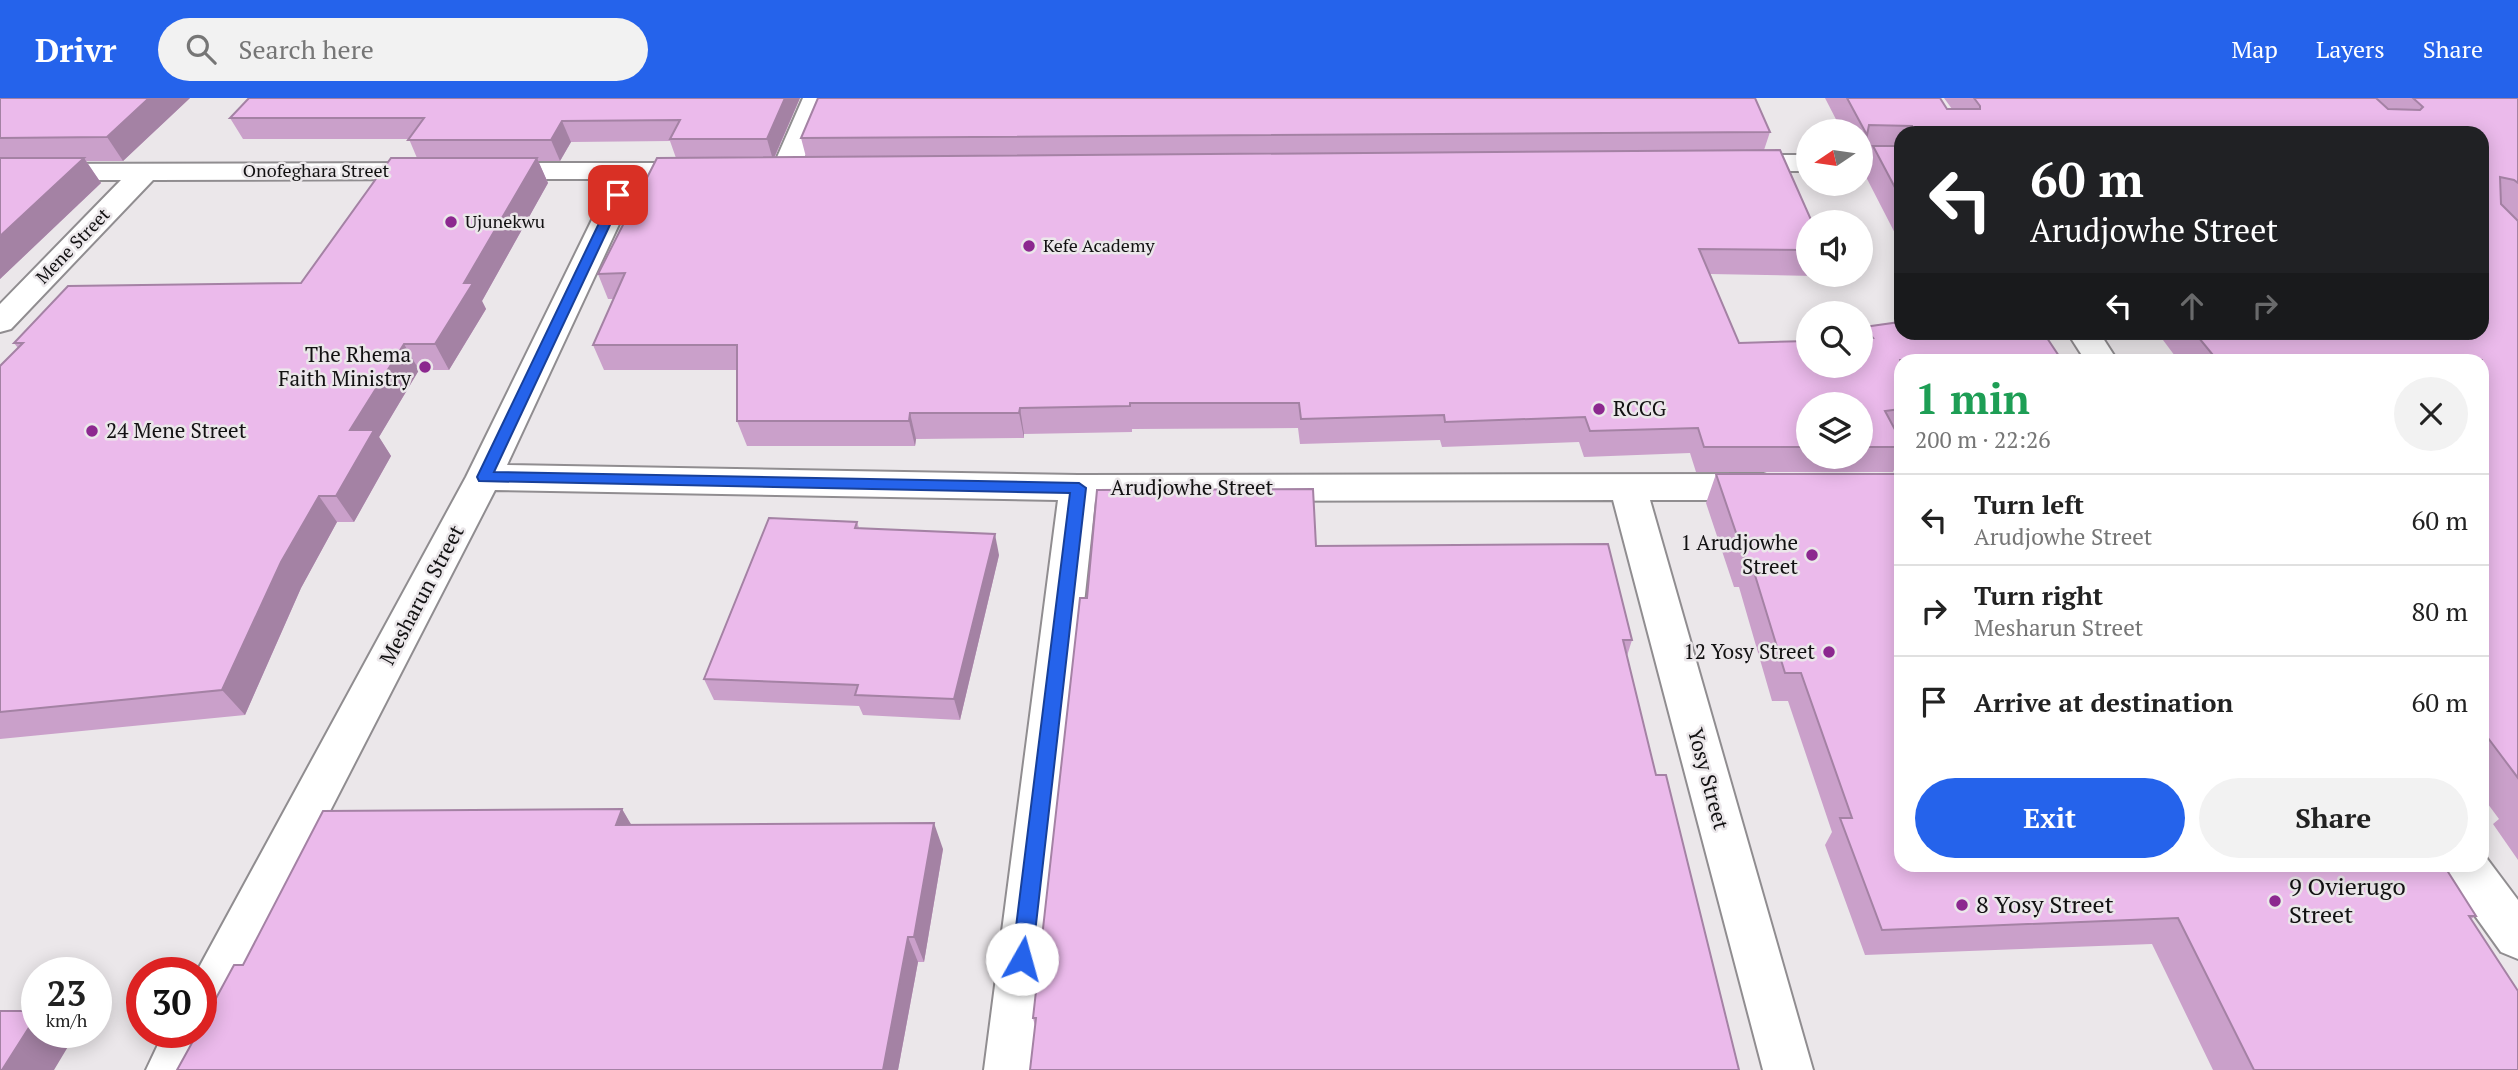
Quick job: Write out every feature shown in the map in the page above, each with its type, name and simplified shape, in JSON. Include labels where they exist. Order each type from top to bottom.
[{"type":"street","name":"Onofeghara Street","points":[[0,172],[773,171],[816,98]]},
{"type":"street","points":[[1873,162],[1894,162]]},
{"type":"street","points":[[1711,163],[1796,163]]},
{"type":"street","name":"Mene Street","points":[[0,322],[145,171]]},
{"type":"street","name":"Mesharun Street","points":[[217,982],[484,477],[630,171]]},
{"type":"street","name":"Arudjowhe Street","points":[[484,477],[1079,488],[1791,487]]},
{"type":"street","name":"Yosy Street","points":[[1628,487],[1788,1070]]},
{"type":"street","points":[[1009,1070],[1079,488]]},
{"type":"street","points":[[2470,872],[2518,937]]},
{"type":"street","points":[[171,1070],[183,1048]]},
{"type":"building","points":[[0,98],[149,98],[107,137],[0,138]]},
{"type":"building","points":[[249,98],[785,98],[767,139],[670,139],[680,120],[562,121],[551,140],[408,140],[424,118],[230,118]]},
{"type":"building","points":[[818,98],[1755,98],[1770,132],[801,138]]},
{"type":"building","points":[[1847,98],[1940,98],[1947,109],[1980,109],[1974,98],[2376,98],[2388,109],[2420,110],[2423,107],[2413,98],[2518,98],[2518,183],[2500,177],[2501,204],[2518,221],[2518,778],[2489,739],[2489,354],[2212,354],[2201,340],[2489,340],[2489,126],[1873,125],[1873,119],[1858,119]]},
{"type":"building","points":[[1873,146],[1894,146],[1894,186]]},
{"type":"building","points":[[1780,150],[1796,186],[1796,196],[1800,196],[1807,210],[1796,210],[1796,250],[1699,249],[1739,343],[1796,341],[1796,378],[1873,378],[1873,326],[1894,323],[1894,340],[2048,340],[2058,354],[1894,354],[1894,410],[1885,411],[1894,428],[1894,447],[1873,447],[1873,392],[1796,392],[1796,447],[1704,447],[1698,428],[1590,431],[1585,417],[1445,422],[1444,415],[1301,419],[1299,403],[1130,403],[1130,406],[1020,408],[1019,413],[910,413],[909,421],[737,421],[737,345],[593,345],[625,273],[598,274],[657,158]]},
{"type":"building","points":[[0,158],[84,158],[0,236]]},
{"type":"building","points":[[391,158],[537,158],[464,283],[473,283],[435,344],[404,344],[350,430],[374,430],[336,496],[319,496],[281,562],[222,690],[0,712],[0,366],[23,343],[14,343],[68,286],[301,283]]},
{"type":"building","points":[[1716,474],[1894,474],[1894,872],[2448,872],[2476,916],[2469,916],[2518,991],[2518,1070],[2254,1070],[2178,918],[1882,930],[1840,818],[1852,818],[1801,673],[1785,673],[1750,559],[1745,559]]},
{"type":"building","points":[[1313,489],[1316,546],[1608,544],[1632,640],[1623,640],[1656,775],[1666,775],[1739,1070],[1030,1070],[1036,1018],[1033,1018],[1080,598],[1087,598],[1097,490]]},
{"type":"building","points":[[769,518],[857,522],[855,528],[995,534],[954,699],[855,695],[858,685],[704,679]]},
{"type":"building","points":[[622,809],[616,825],[934,823],[914,937],[908,937],[883,1070],[177,1070],[189,1048],[217,1048],[217,996],[234,965],[243,965],[323,811]]},
{"type":"building","points":[[0,1011],[21,1011],[21,1040],[0,1070]]},
{"type":"place","name":"Ujunekwu","points":[[451,222]]},
{"type":"place","name":"Kefe Academy","points":[[1029,246]]},
{"type":"place","name":"The Rhema Faith Ministry","points":[[425,367]]},
{"type":"place","name":"RCCG","points":[[1599,409]]},
{"type":"place","name":"24 Mene Street","points":[[92,431]]},
{"type":"place","name":"1 Arudjowhe Street","points":[[1812,555]]},
{"type":"place","name":"12 Yosy Street","points":[[1829,652]]},
{"type":"place","name":"9 Ovierugo Street","points":[[2275,901]]},
{"type":"place","name":"8 Yosy Street","points":[[1962,905]]},
{"type":"route","points":[[618,195],[484,477],[1079,488],[1022,959]]}]
